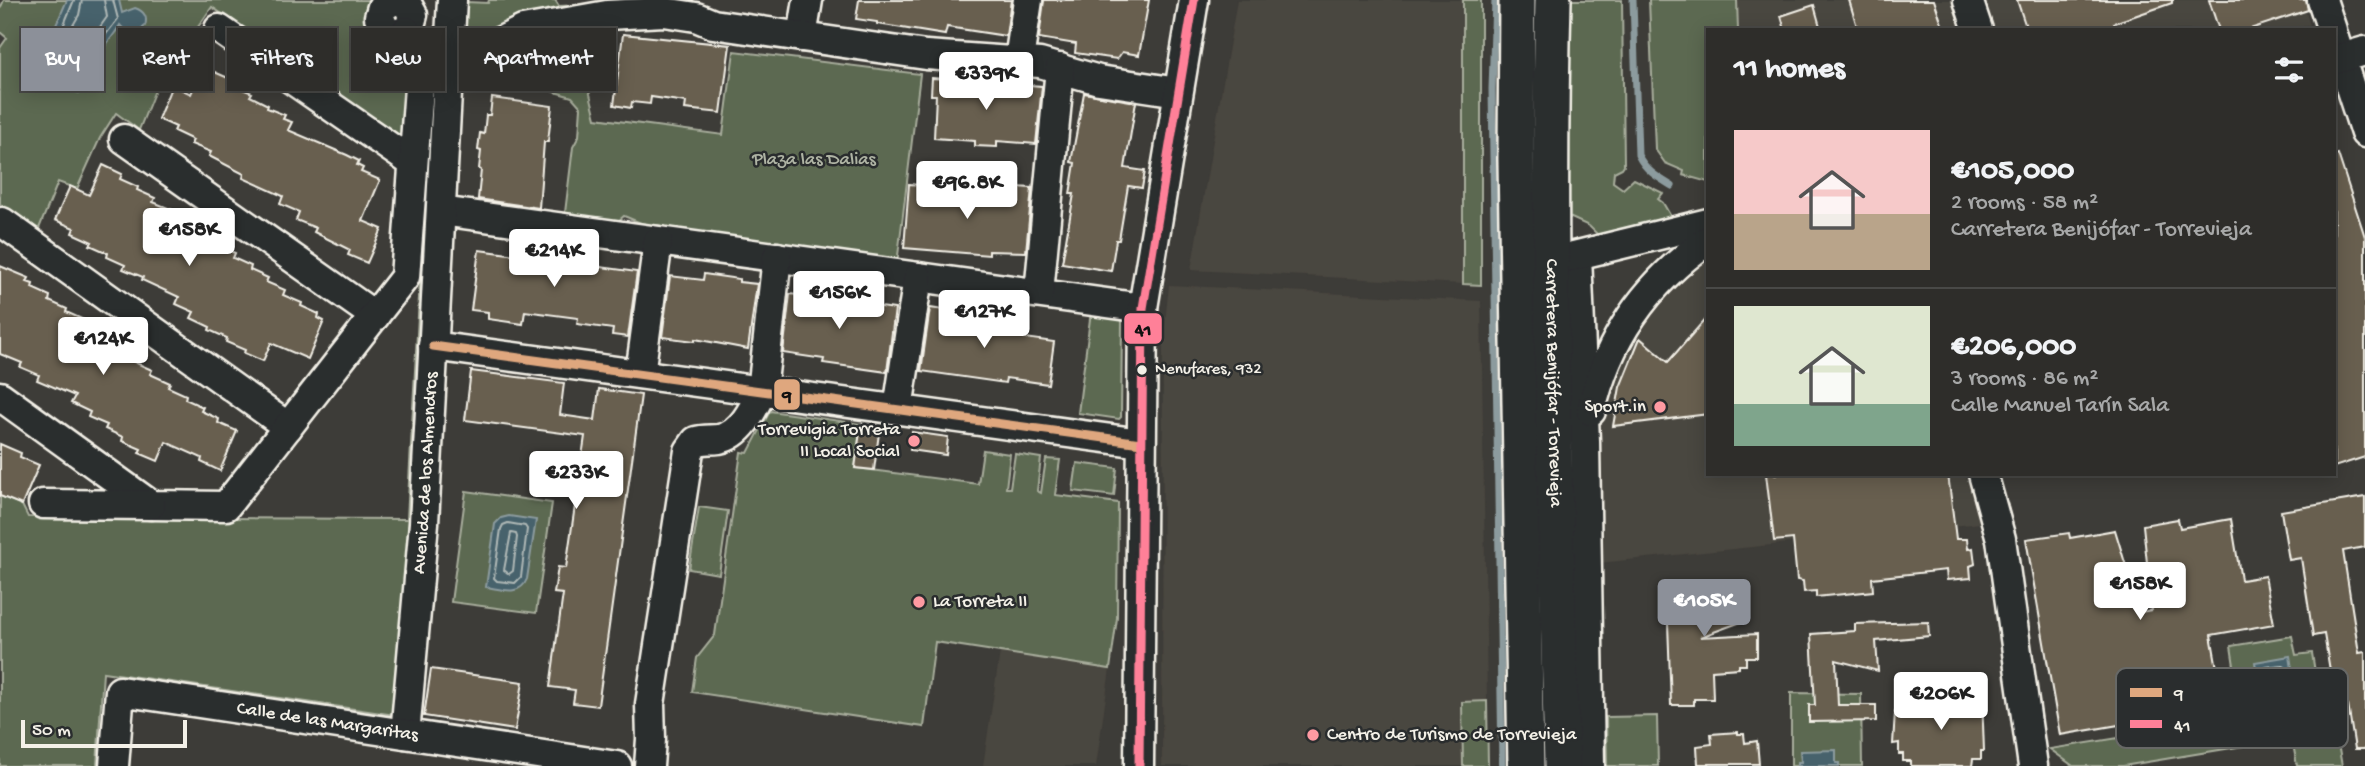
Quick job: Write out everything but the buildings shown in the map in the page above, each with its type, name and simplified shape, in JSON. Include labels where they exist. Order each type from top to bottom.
[{"type":"main road","name":"Carretera Benijófar - Torrevieja","points":[[1517,0],[1516,146],[1526,766]]},
{"type":"main road","name":"Carretera Benijófar - Torrevieja","points":[[1553,0],[1565,258],[1562,766]]},
{"type":"street","name":"Avenida de los Almendros","points":[[405,734],[424,523],[452,0]]},
{"type":"street","points":[[802,37],[808,0]]},
{"type":"street","points":[[1019,60],[1028,0]]},
{"type":"street","points":[[1139,766],[1143,308],[1194,0]]},
{"type":"street","points":[[1968,0],[1977,28]]},
{"type":"street","points":[[2322,0],[2331,28]]},
{"type":"street","points":[[405,8],[423,43],[449,52],[477,53],[523,30],[607,15],[664,12],[696,17],[715,12],[802,37],[926,55],[1019,60],[1060,68],[1099,80],[1178,92]]},
{"type":"street","points":[[43,504],[226,506],[405,277],[420,74],[405,8]]},
{"type":"street","points":[[219,29],[413,163]]},
{"type":"street","points":[[2344,52],[2365,133]]},
{"type":"street","points":[[1039,293],[1060,68]]},
{"type":"street","points":[[124,139],[375,316]]},
{"type":"street","points":[[441,211],[1143,308]]},
{"type":"street","points":[[2,222],[288,427]]},
{"type":"street","points":[[1590,766],[1585,441],[1565,258],[1706,223]]},
{"type":"street","points":[[640,374],[658,241]]},
{"type":"street","points":[[1585,441],[1602,374],[1628,320],[1666,274],[1706,242]]},
{"type":"street","points":[[649,766],[652,739],[650,704],[689,451],[696,441],[728,436],[739,429],[762,391],[777,257]]},
{"type":"street","points":[[898,409],[918,277]]},
{"type":"street","points":[[433,346],[1141,443]]},
{"type":"street","points":[[0,396],[150,505]]},
{"type":"street","points":[[1984,476],[2001,539],[2033,766]]},
{"type":"street","name":"Calle de las Margaritas","points":[[114,766],[120,691],[617,766]]},
{"type":"shaded area","points":[[1237,0],[1463,0],[1463,284],[1191,270]]},
{"type":"shaded area","points":[[1737,0],[2302,0],[2310,25],[2301,28],[1738,28]]},
{"type":"shaded area","points":[[1706,253],[1706,476],[1966,476],[1981,523],[1599,563],[1597,418],[1624,338]]},
{"type":"shaded area","points":[[1169,285],[1481,301],[1487,701],[1462,702],[1463,766],[1162,766],[1163,341]]},
{"type":"shaded area","points":[[1000,652],[1110,669],[1096,766],[983,766]]},
{"type":"green space","points":[[4,0],[371,0],[388,28],[351,28],[351,91],[408,91],[404,143],[331,91],[337,91],[337,28],[242,28],[212,7],[198,28],[118,28],[118,91],[155,91],[139,130],[116,113],[100,138],[77,189],[58,182],[38,231],[0,204],[0,48],[7,38],[0,32],[0,9]]},
{"type":"green space","name":"Plaza las Dalias","points":[[489,0],[555,0],[559,6],[584,5],[606,17],[603,28],[465,28],[466,2],[488,3]]},
{"type":"green space","points":[[1463,0],[1481,0],[1481,285],[1463,284]]},
{"type":"green space","points":[[1568,0],[1622,0],[1624,165],[1614,172],[1613,182],[1623,189],[1634,179],[1663,193],[1658,199],[1670,215],[1661,221],[1600,237],[1589,226],[1567,216]]},
{"type":"green space","points":[[1649,0],[1737,0],[1738,28],[1706,28],[1706,181],[1683,175],[1684,171],[1665,163],[1655,149]]},
{"type":"green space","name":"Plaza las Dalias","points":[[734,51],[920,74],[897,264],[679,239],[624,216],[610,228],[564,221],[573,147],[579,136],[581,107],[572,97],[551,91],[589,91],[596,118],[723,135]]},
{"type":"green space","points":[[430,91],[436,91],[414,530],[395,715],[103,672],[97,766],[0,766],[0,491],[3,497],[22,505],[28,517],[407,519]]},
{"type":"green space","points":[[1091,311],[1122,319],[1119,419],[1078,413]]},
{"type":"green space","name":"La Torreta II","points":[[770,411],[861,424],[855,468],[978,484],[983,450],[1010,454],[1006,488],[1010,488],[1015,454],[1041,458],[1037,491],[1041,493],[1046,459],[1060,460],[1055,495],[1118,503],[1117,618],[1110,669],[935,642],[924,727],[692,692],[697,658],[715,635],[741,452],[748,453]]},
{"type":"green space","points":[[1077,463],[1117,468],[1114,496],[1073,491]]},
{"type":"green space","points":[[466,491],[552,503],[536,613],[451,602]]},
{"type":"green space","points":[[699,507],[728,511],[719,574],[689,569]]},
{"type":"green space","points":[[2292,636],[2296,655],[2312,653],[2314,668],[2234,668],[2231,646]]},
{"type":"green space","points":[[1791,693],[1861,694],[1862,766],[1791,766]]},
{"type":"green space","points":[[1487,701],[1488,766],[1463,766],[1462,702]]},
{"type":"green space","points":[[1657,716],[1658,766],[1607,766],[1606,717]]},
{"type":"green space","points":[[2116,738],[2116,748],[2232,748],[2123,766],[2073,766],[2050,749]]},
{"type":"green space","points":[[2294,748],[2339,748],[2342,766],[2297,766]]},
{"type":"water","points":[[67,0],[119,0],[122,13],[135,8],[146,17],[143,28],[123,28],[120,25],[104,49],[104,28],[55,28]]},
{"type":"water","points":[[509,516],[536,520],[527,579],[524,585],[515,590],[486,587],[495,524],[501,518]]},
{"type":"water","points":[[2290,656],[2292,668],[2256,668],[2255,662]]},
{"type":"water","points":[[1836,750],[1836,763],[1839,763],[1839,766],[1798,766],[1798,762],[1801,762],[1800,751]]},
{"type":"waterway","points":[[1495,0],[1492,89],[1502,766]]},
{"type":"waterway","points":[[1633,0],[1638,155],[1648,169],[1672,186]]},
{"type":"transit line","name":"41","points":[[1139,766],[1143,308],[1194,0]]},
{"type":"transit line","name":"9","points":[[433,346],[1141,443]]},
{"type":"place","name":"Nenufares, 932","points":[[1142,370]]},
{"type":"place","name":"Sport.in","points":[[1660,407]]},
{"type":"place","name":"Torrevigia Torreta II Local Social","points":[[914,441]]},
{"type":"place","name":"La Torreta II","points":[[919,602]]},
{"type":"place","name":"Centro de Turismo de Torrevieja","points":[[1313,735]]}]
